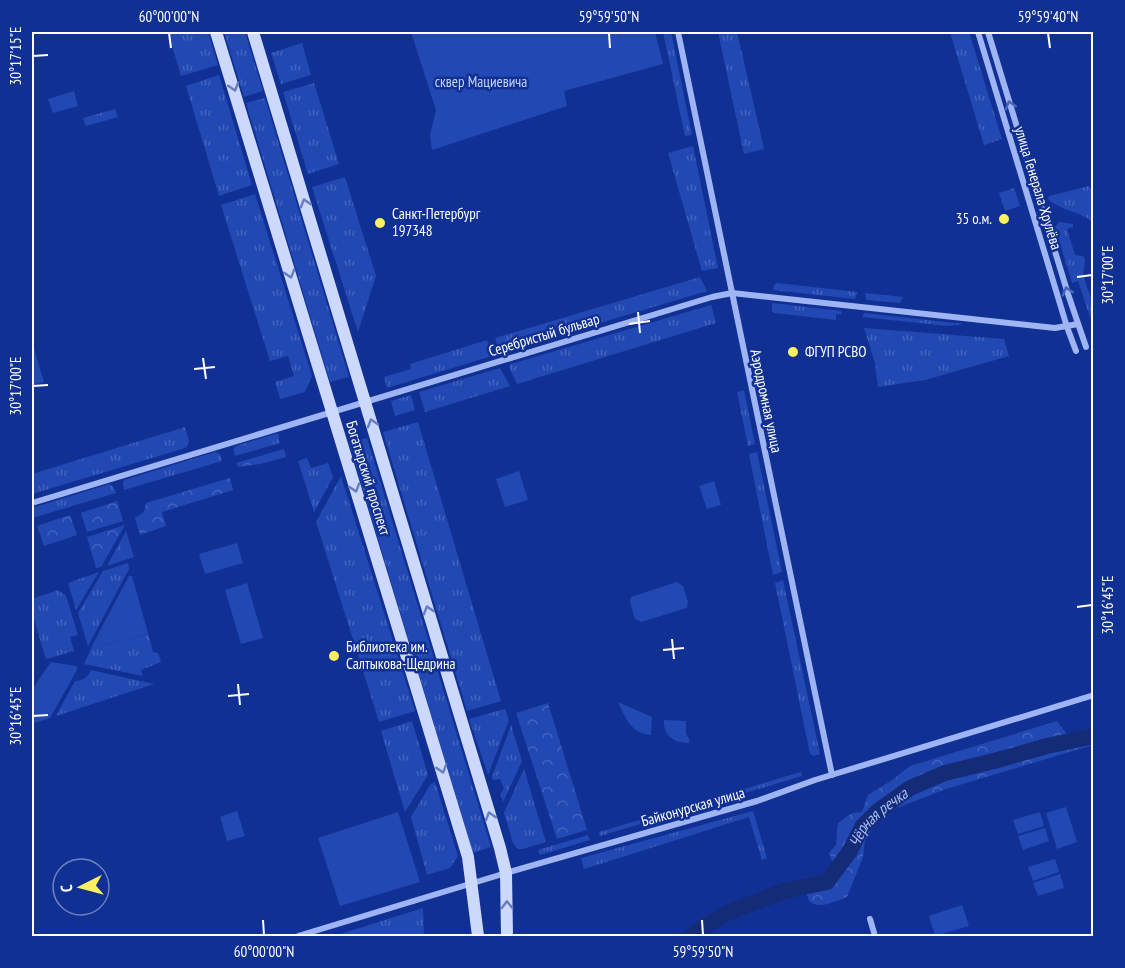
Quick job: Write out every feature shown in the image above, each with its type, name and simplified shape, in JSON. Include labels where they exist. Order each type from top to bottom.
[{"type":"main road","name":"Богатырский проспект","points":[[216,32],[468,857],[478,936]]},
{"type":"main road","name":"Богатырский проспект","points":[[253,32],[497,837],[506,873],[507,936]]},
{"type":"street","name":"Аэродромная улица","points":[[678,32],[832,775]]},
{"type":"street","name":"улица Генерала Хрулёва","points":[[978,32],[1076,351]]},
{"type":"street","name":"улица Генерала Хрулёва","points":[[988,32],[1086,347]]},
{"type":"street","name":"Серебристый бульвар","points":[[32,503],[690,303],[732,293],[1055,328],[1078,324]]},
{"type":"street","name":"Байконурская улица","points":[[298,936],[757,801],[832,775],[1094,695]]},
{"type":"street","points":[[870,919],[875,936]]},
{"type":"green space","points":[[168,32],[208,32],[218,65],[181,76]]},
{"type":"green space","points":[[224,32],[245,32],[263,91],[244,97]]},
{"type":"green space","name":"сквер Мациевича","points":[[411,32],[655,32],[663,64],[564,91],[567,106],[432,150],[430,135],[436,110]]},
{"type":"green space","points":[[663,32],[671,32],[692,135],[685,136]]},
{"type":"green space","points":[[718,32],[737,32],[764,149],[744,154]]},
{"type":"green space","points":[[950,32],[969,32],[1002,139],[984,145]]},
{"type":"green space","points":[[302,43],[311,75],[281,84],[271,53]]},
{"type":"green space","points":[[219,75],[252,185],[219,196],[186,86]]},
{"type":"green space","points":[[314,83],[339,164],[308,174],[283,92]]},
{"type":"green space","points":[[74,91],[78,106],[53,113],[48,99]]},
{"type":"green space","points":[[265,98],[349,377],[330,382],[246,103]]},
{"type":"green space","points":[[115,109],[118,117],[86,126],[83,118]]},
{"type":"green space","points":[[693,146],[718,268],[702,271],[668,153]]},
{"type":"green space","points":[[345,177],[376,276],[358,332],[312,187]]},
{"type":"green space","points":[[1089,186],[1093,193],[1093,222],[1048,199],[1049,196]]},
{"type":"green space","points":[[1014,188],[1020,206],[1005,211],[999,193]]},
{"type":"green space","points":[[255,194],[312,376],[305,392],[280,399],[275,382],[294,376],[288,356],[270,361],[221,205]]},
{"type":"green space","points":[[1059,222],[1073,224],[1073,227],[1067,229],[1075,255],[1083,256],[1085,259],[1083,276],[1093,303],[1093,326],[1078,281],[1072,283],[1055,227]]},
{"type":"green space","points":[[700,277],[707,291],[500,353],[495,338]]},
{"type":"green space","points":[[777,283],[857,292],[855,299],[773,290]]},
{"type":"green space","points":[[865,293],[903,297],[900,303],[866,300]]},
{"type":"green space","points":[[772,303],[841,311],[842,314],[836,314],[836,320],[774,313]]},
{"type":"green space","points":[[711,305],[716,323],[517,384],[509,367],[511,364]]},
{"type":"green space","points":[[864,313],[963,324],[948,326],[862,317]]},
{"type":"green space","points":[[864,328],[1004,339],[1009,356],[925,380],[878,387],[875,363]]},
{"type":"green space","points":[[487,340],[492,356],[387,388],[384,377],[411,369],[410,364]]},
{"type":"green space","points":[[32,342],[44,382],[32,385]]},
{"type":"green space","points":[[500,368],[510,386],[425,412],[419,392]]},
{"type":"green space","points":[[744,390],[755,444],[748,446],[737,392]]},
{"type":"green space","points":[[411,395],[415,410],[395,416],[391,401]]},
{"type":"green space","points":[[418,422],[501,701],[467,711],[383,432]]},
{"type":"green space","points":[[185,427],[189,441],[187,447],[32,494],[32,474]]},
{"type":"green space","points":[[278,433],[280,443],[235,456],[233,450],[236,446]]},
{"type":"green space","points":[[367,438],[491,847],[473,853],[349,443]]},
{"type":"green space","points":[[284,449],[286,457],[238,467],[236,463]]},
{"type":"green space","points":[[215,452],[220,454],[222,461],[124,490],[124,480]]},
{"type":"green space","points":[[757,452],[782,572],[773,575],[749,454]]},
{"type":"green space","points":[[307,458],[311,468],[328,463],[333,477],[314,512],[298,461]]},
{"type":"green space","points":[[519,471],[528,500],[505,507],[496,479]]},
{"type":"green space","points":[[341,476],[415,711],[379,722],[316,522]]},
{"type":"green space","points":[[230,478],[233,490],[162,512],[166,526],[140,535],[135,518],[144,512],[146,503]]},
{"type":"green space","points":[[714,481],[721,505],[707,509],[699,486]]},
{"type":"green space","points":[[109,484],[113,486],[116,493],[32,518],[32,508]]},
{"type":"green space","points":[[117,501],[123,521],[87,532],[81,513]]},
{"type":"green space","points":[[70,515],[77,535],[44,546],[37,526]]},
{"type":"green space","points":[[125,525],[101,567],[96,568],[87,537]]},
{"type":"green space","points":[[126,531],[134,557],[107,566]]},
{"type":"green space","points":[[237,543],[243,563],[205,574],[199,554]]},
{"type":"green space","points":[[128,563],[129,569],[88,646],[78,613],[103,571]]},
{"type":"green space","points":[[99,572],[76,610],[68,583]]},
{"type":"green space","points":[[129,576],[132,576],[148,633],[99,647],[96,638]]},
{"type":"green space","points":[[783,580],[820,754],[814,756],[810,754],[775,583]]},
{"type":"green space","points":[[677,582],[683,586],[688,602],[687,608],[641,622],[635,619],[630,602],[631,597]]},
{"type":"green space","points":[[247,583],[263,638],[241,644],[225,590]]},
{"type":"green space","points":[[58,590],[66,596],[78,635],[70,637],[74,651],[46,659],[32,613],[32,599]]},
{"type":"green space","points":[[148,633],[153,652],[158,653],[161,662],[141,670],[143,676],[84,664],[96,638],[99,647]]},
{"type":"green space","points":[[51,662],[78,668],[50,718],[35,723],[31,697],[36,683]]},
{"type":"green space","points":[[91,670],[154,684],[56,716],[75,681],[85,678]]},
{"type":"green space","points":[[618,702],[652,717],[651,735],[634,728]]},
{"type":"green space","points":[[548,703],[587,830],[557,839],[516,713]]},
{"type":"green space","points":[[505,709],[509,720],[488,775],[469,719]]},
{"type":"green space","points":[[664,720],[686,721],[689,743],[670,738],[665,730]]},
{"type":"green space","points":[[412,721],[428,775],[405,812],[381,731]]},
{"type":"green space","points":[[1057,721],[1069,737],[1093,730],[1093,745],[946,789],[889,811],[876,822],[865,840],[863,857],[847,897],[820,905],[810,901],[806,886],[811,882],[827,879],[833,864],[829,853],[836,845],[838,823],[852,813],[862,812],[868,795],[910,766]]},
{"type":"green space","points":[[511,725],[522,761],[503,802],[500,794],[504,789],[500,779],[493,780],[492,777]]},
{"type":"green space","points":[[524,769],[546,842],[518,849],[513,843],[504,813]]},
{"type":"green space","points":[[801,772],[802,776],[600,836],[599,832]]},
{"type":"green space","points":[[435,782],[458,856],[450,868],[427,875],[411,817],[430,785]]},
{"type":"green space","points":[[1066,807],[1077,842],[1057,849],[1046,813]]},
{"type":"green space","points":[[237,811],[245,836],[227,841],[220,817]]},
{"type":"green space","points":[[753,811],[767,858],[762,860],[749,817],[584,869],[581,858]]},
{"type":"green space","points":[[398,812],[420,882],[340,906],[318,838]]},
{"type":"green space","points":[[1040,812],[1044,826],[1018,834],[1013,820]]},
{"type":"green space","points":[[1045,828],[1049,841],[1023,850],[1018,836]]},
{"type":"green space","points":[[588,835],[590,840],[540,855],[538,850]]},
{"type":"green space","points":[[1055,859],[1059,872],[1033,881],[1028,867]]},
{"type":"green space","points":[[1060,874],[1064,888],[1038,896],[1033,883]]},
{"type":"green space","points":[[962,905],[969,926],[935,936],[929,916]]},
{"type":"green space","points":[[423,908],[424,936],[332,936],[337,935]]},
{"type":"waterway","name":"Чёрная речка","points":[[690,936],[727,913],[784,891],[827,882],[850,851],[862,827],[878,811],[910,788],[945,773],[1094,736]]},
{"type":"place","name":"35 о.м.","points":[[1004,219]]},
{"type":"place","name":"Санкт-Петербург 197348","points":[[380,223]]},
{"type":"place","name":"ФГУП РСВО","points":[[793,352]]},
{"type":"place","name":"Библиотека им. Салтыкова-Щедрина","points":[[334,656]]}]
